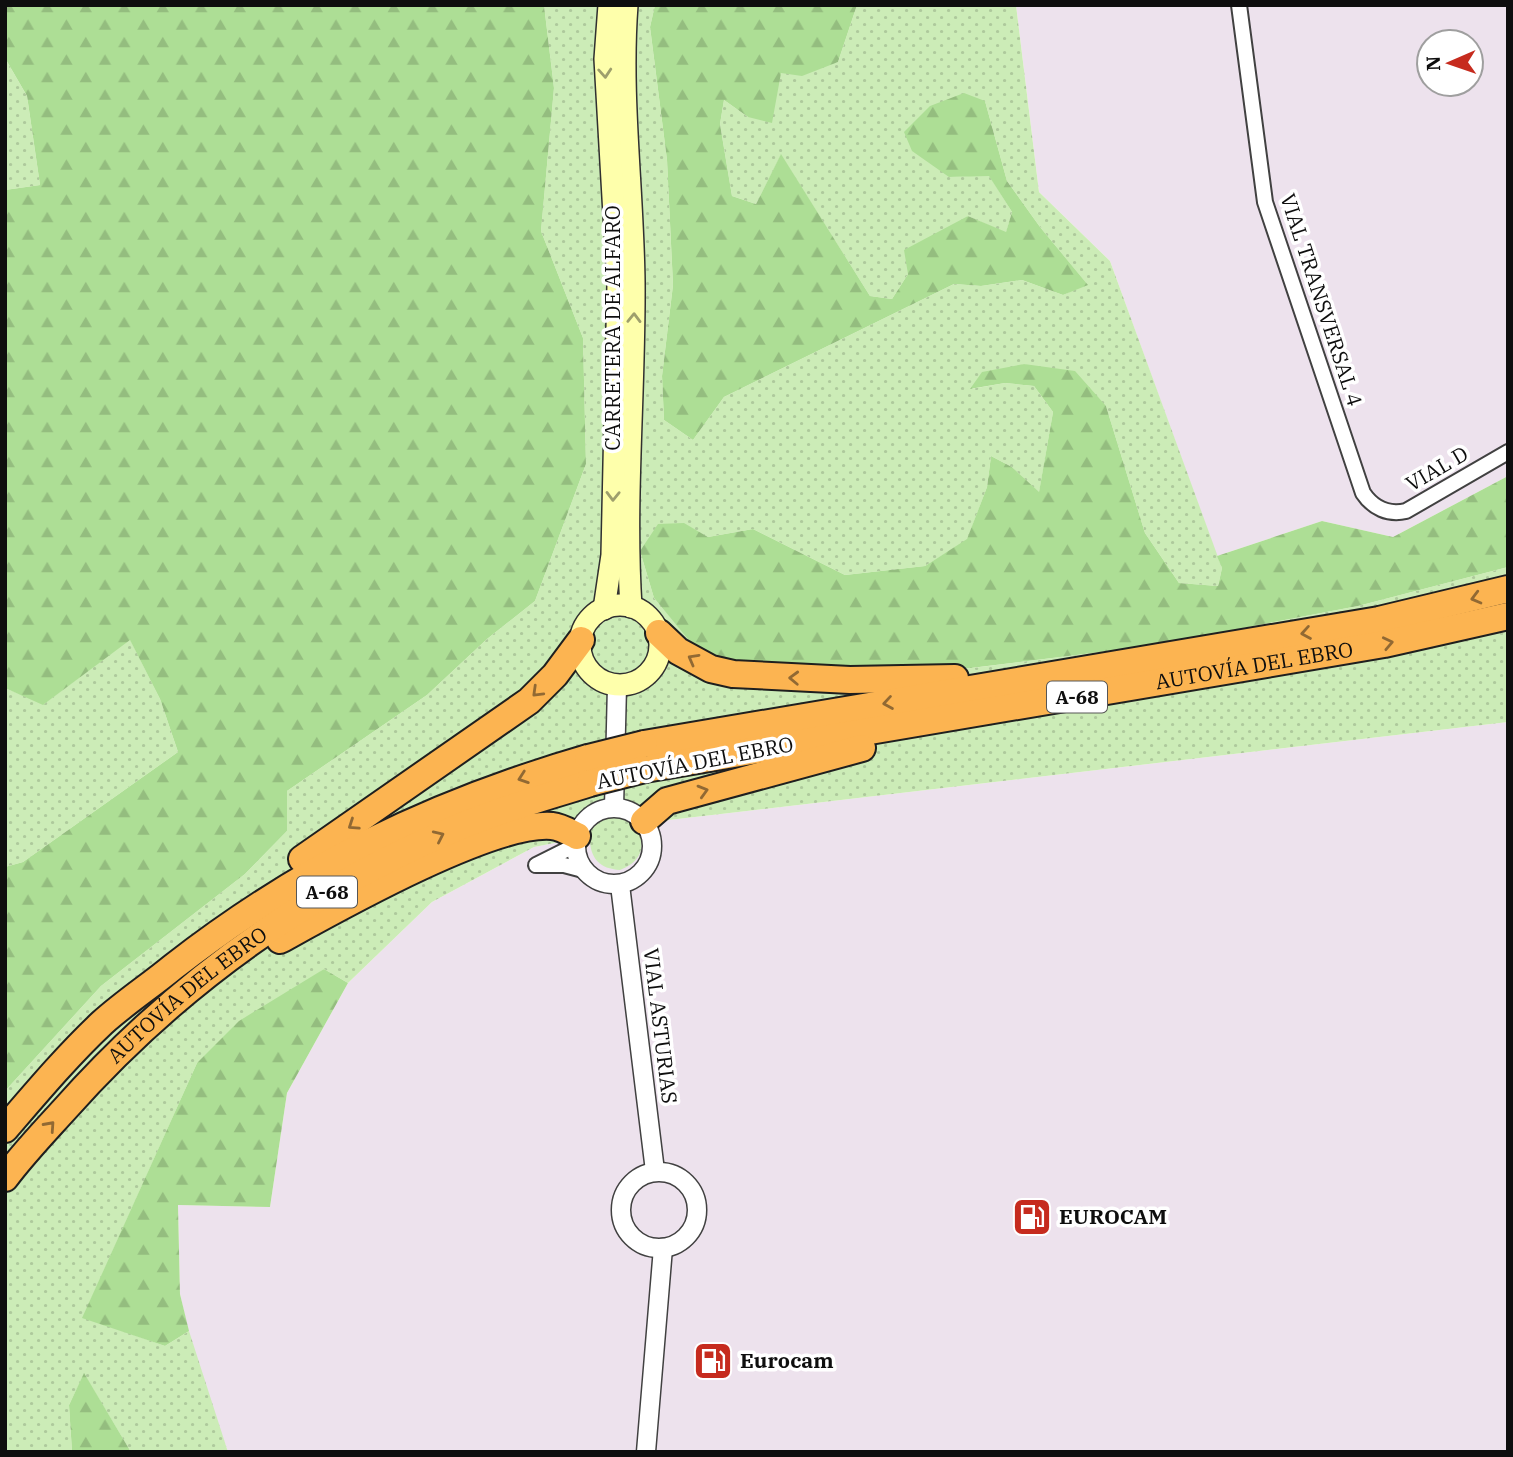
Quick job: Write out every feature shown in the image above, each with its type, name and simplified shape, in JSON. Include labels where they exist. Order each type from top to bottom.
[{"type":"highway","name":"AUTOVÍA DEL EBRO","points":[[5,1129],[52,1074],[104,1021],[247,912],[379,835],[459,801],[644,756],[1082,671],[1379,620],[1508,589]]},
{"type":"highway","name":"AUTOVÍA DEL EBRO","points":[[644,756],[1098,694],[1384,644],[1508,616]]},
{"type":"highway","points":[[659,633],[678,651],[710,669],[733,674],[914,679],[981,676],[1045,668],[1082,671]]},
{"type":"highway","points":[[104,1021],[144,976],[254,891],[357,823],[529,701],[555,675],[581,640]]},
{"type":"highway","points":[[643,821],[667,800],[841,752],[990,722],[1098,694]]},
{"type":"highway","name":"AUTOVÍA DEL EBRO","points":[[5,1178],[102,1067],[155,1015],[211,969],[313,900],[386,860],[589,770]]},
{"type":"highway","points":[[102,1067],[215,979],[254,954],[374,890],[462,849],[514,832],[553,826],[576,841]]},
{"type":"main road","name":"CARRETERA DE ALFARO","points":[[604,609],[612,555],[618,284],[605,59],[609,5]]},
{"type":"main road","name":"CARRETERA DE ALFARO","points":[[627,5],[623,57],[634,281],[627,553],[631,607]]},
{"type":"main road","points":[[617,606],[631,607],[652,621],[659,633],[659,656],[655,666],[639,681],[617,686],[602,681],[591,673],[581,654],[581,640],[594,614],[617,606]]},
{"type":"street","name":"VIAL TRANSVERSAL 4","points":[[1239,5],[1265,202],[1363,493],[1375,506],[1384,510]]},
{"type":"street","name":"VIAL D","points":[[1384,510],[1398,513],[1413,508],[1508,452]]},
{"type":"street","points":[[614,807],[617,686]]},
{"type":"street","points":[[614,807],[633,812],[643,821],[653,844],[652,857],[639,876],[620,885],[593,879],[583,870],[564,865],[536,865],[576,841],[589,817],[614,807]]},
{"type":"street","points":[[576,841],[583,870]]},
{"type":"street","name":"VIAL ASTURIAS","points":[[620,885],[655,1171]]},
{"type":"street","points":[[655,1171],[670,1173],[683,1180],[693,1192],[697,1206],[696,1221],[689,1234],[677,1244],[663,1248],[648,1247],[634,1240],[625,1228],[621,1214],[622,1199],[629,1185],[641,1176],[655,1171]]},
{"type":"street","points":[[646,1452],[663,1248]]},
{"type":"shaded area","points":[[1016,5],[1508,5],[1508,476],[1393,537],[1322,521],[1217,556],[1110,261],[1039,192]]},
{"type":"shaded area","points":[[1508,722],[1508,1452],[228,1452],[195,1360],[180,1294],[178,1205],[270,1207],[287,1093],[348,983],[432,902],[534,847],[669,820]]},
{"type":"green space","points":[[5,5],[544,5],[554,88],[541,231],[583,338],[586,464],[535,601],[487,639],[427,695],[287,791],[287,831],[245,874],[101,986],[5,1091],[5,867],[23,862],[178,752],[160,699],[130,640],[43,705],[5,688],[5,190],[40,185],[27,96],[5,58]]},
{"type":"green space","points":[[544,5],[655,5],[650,27],[667,160],[673,285],[662,376],[664,420],[693,440],[724,397],[954,284],[981,286],[1022,280],[1063,295],[1087,284],[1040,227],[1007,181],[985,101],[949,177],[989,175],[1012,212],[1006,233],[968,216],[908,274],[892,299],[870,296],[781,155],[756,204],[732,196],[720,124],[724,100],[748,117],[781,73],[838,62],[857,5],[1016,5],[1039,192],[1110,261],[1222,568],[1218,586],[1179,583],[1145,533],[1106,406],[1024,364],[971,389],[1005,383],[1034,386],[1053,412],[1039,493],[1012,467],[991,456],[987,487],[967,540],[925,566],[845,575],[753,529],[708,537],[684,524],[640,551],[654,598],[698,650],[871,671],[972,668],[1149,646],[1358,606],[1508,567],[1508,722],[669,820],[637,826],[642,841],[640,853],[633,863],[620,870],[606,867],[597,860],[591,850],[590,836],[534,847],[432,902],[348,983],[324,969],[197,1063],[83,1317],[165,1346],[189,1331],[228,1452],[131,1452],[84,1374],[69,1405],[72,1452],[5,1452],[5,1091],[101,986],[245,874],[287,831],[287,791],[427,695],[487,639],[535,601],[586,464],[583,338],[541,231],[554,88]]},
{"type":"green space","points":[[655,5],[857,5],[838,62],[802,76],[781,73],[772,123],[748,117],[724,100],[720,124],[732,196],[756,204],[781,154],[870,296],[892,299],[908,274],[904,250],[968,216],[1006,232],[1012,212],[989,176],[949,177],[912,151],[904,132],[930,106],[964,93],[985,101],[1007,181],[1040,227],[1088,285],[1063,295],[1022,280],[981,286],[954,284],[724,397],[693,440],[664,420],[662,376],[673,285],[667,160],[650,27]]},
{"type":"green space","points":[[5,58],[27,96],[40,185],[5,190]]},
{"type":"green space","points":[[1024,364],[1075,371],[1106,406],[1145,533],[1179,583],[1218,586],[1222,568],[1217,556],[1322,521],[1393,537],[1508,476],[1508,567],[1358,606],[1149,646],[971,668],[871,671],[737,663],[697,650],[654,598],[640,551],[658,524],[684,523],[708,537],[753,529],[845,575],[925,566],[967,539],[987,487],[991,456],[1012,467],[1039,492],[1053,412],[1034,386],[1005,383],[970,389],[982,372]]},
{"type":"green space","points":[[130,639],[160,699],[178,752],[23,862],[5,867],[5,688],[44,704]]},
{"type":"green space","points":[[324,969],[348,983],[287,1093],[270,1207],[178,1205],[180,1294],[189,1331],[165,1346],[82,1318],[197,1063],[239,1021]]},
{"type":"green space","points":[[84,1373],[131,1452],[72,1452],[69,1405]]},
{"type":"place","name":"EUROCAM","points":[[1032,1217]]},
{"type":"place","name":"Eurocam","points":[[713,1361]]}]
